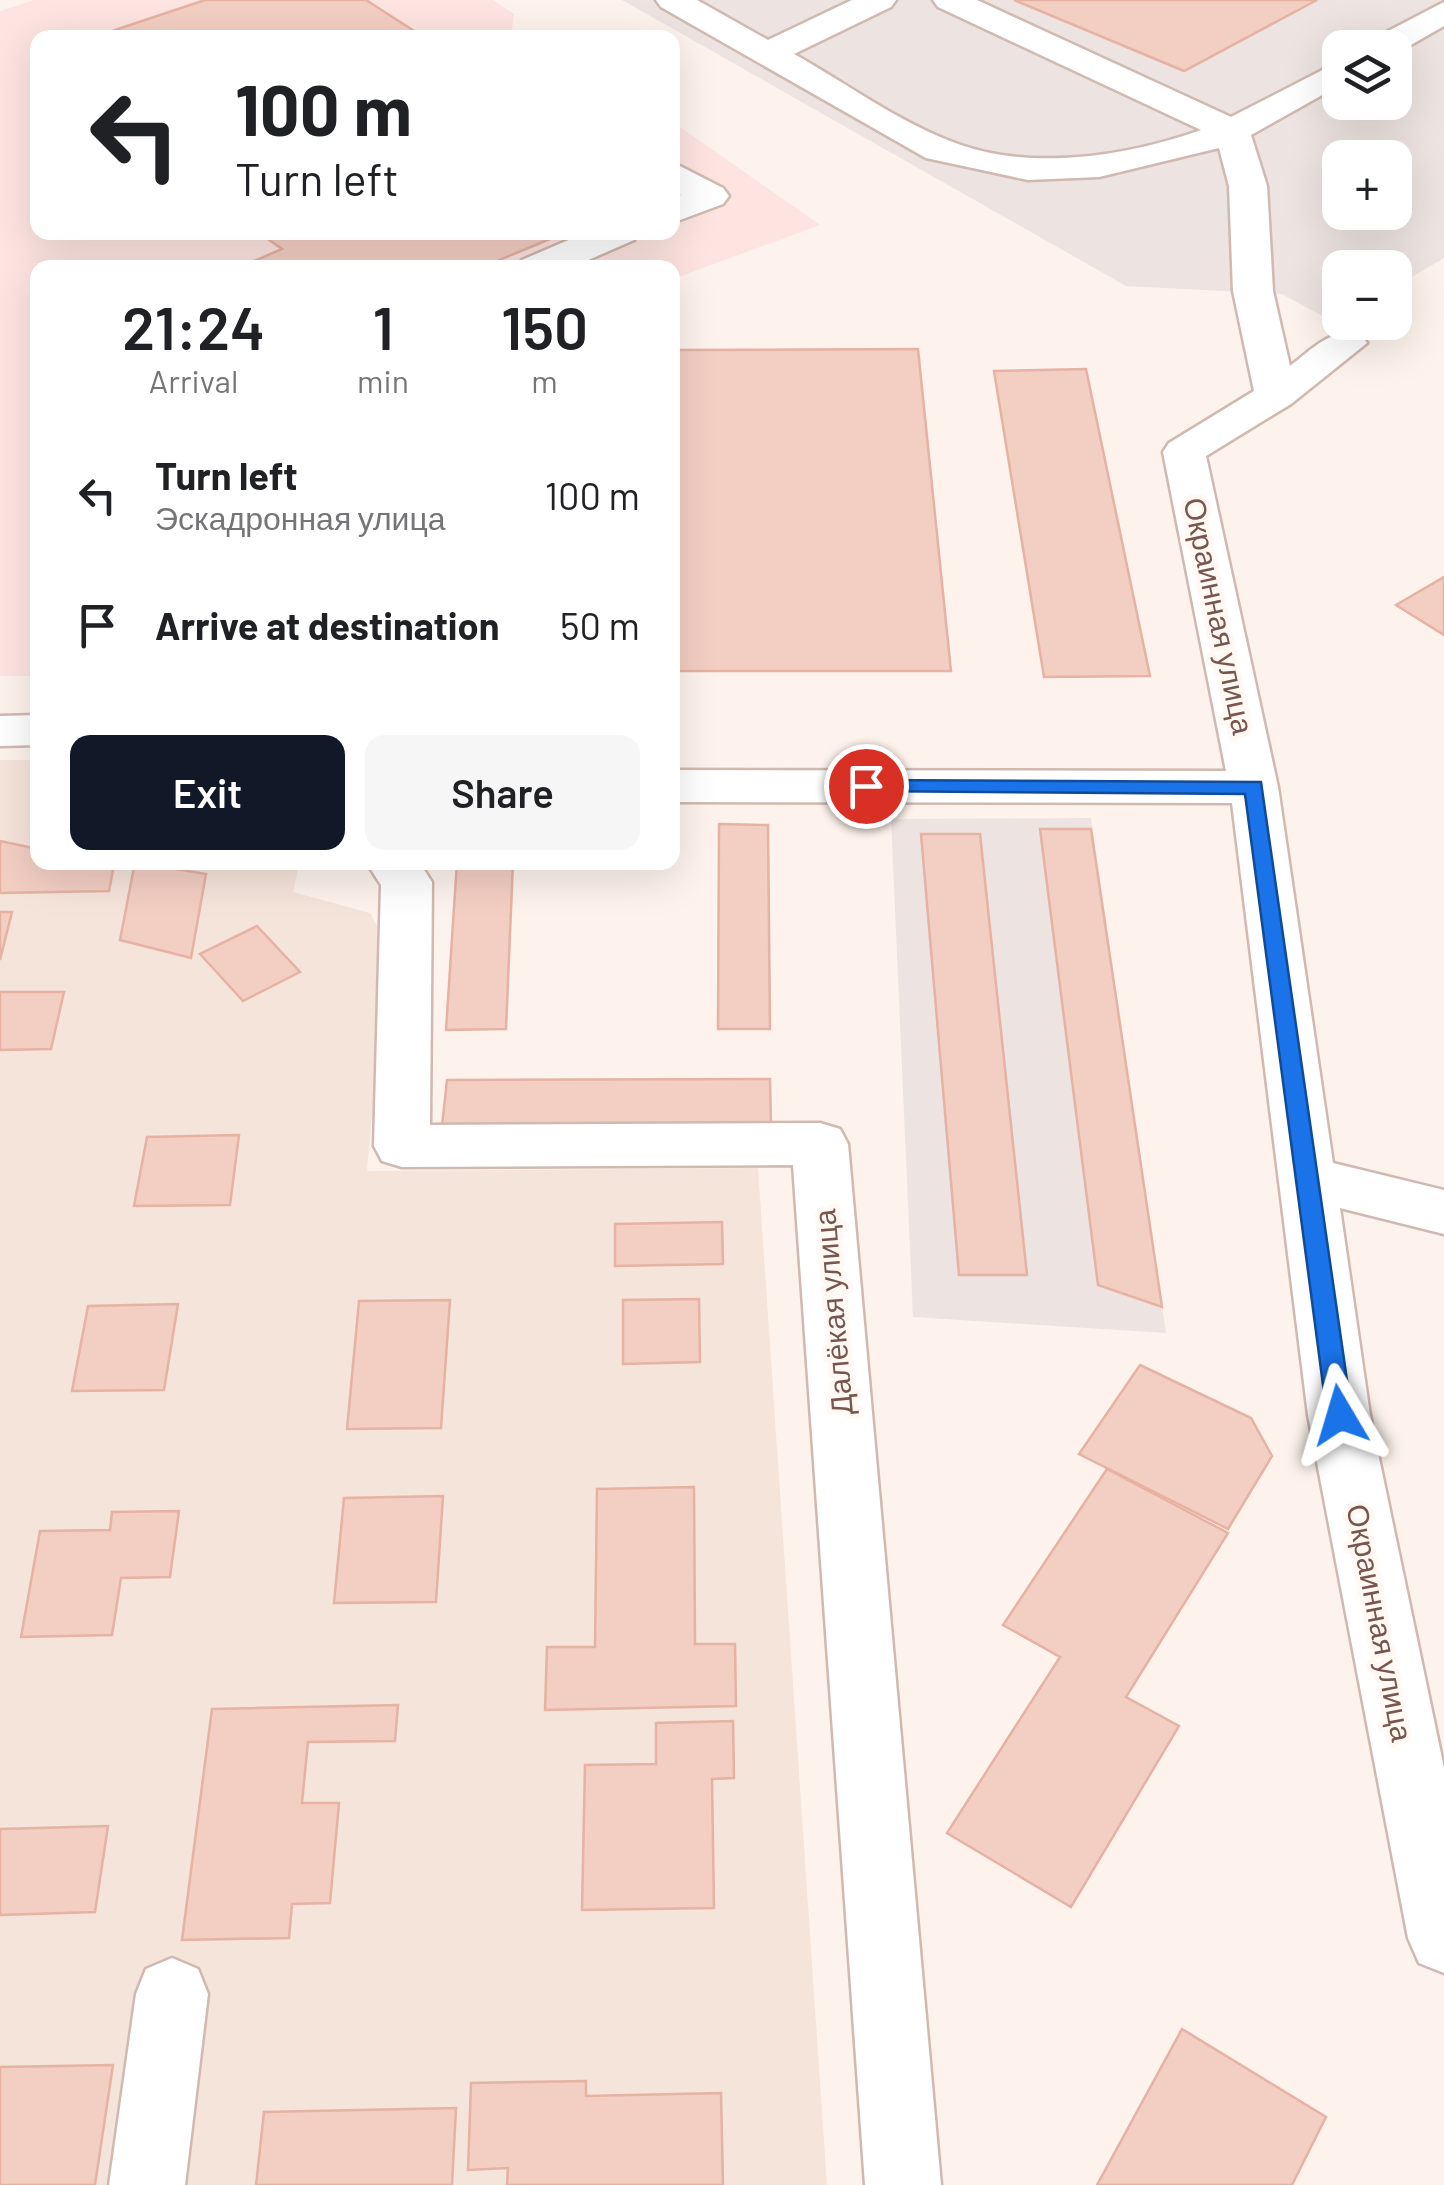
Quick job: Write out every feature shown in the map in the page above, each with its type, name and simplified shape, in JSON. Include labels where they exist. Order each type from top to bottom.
[{"type":"street","points":[[673,0],[939,150],[1028,169],[1099,166],[1232,132],[1322,80]]},
{"type":"street","points":[[768,54],[880,0]]},
{"type":"street","points":[[950,0],[1232,132],[1248,186],[1252,291],[1276,395],[1347,344]]},
{"type":"street","points":[[1412,30],[1444,12]]},
{"type":"street","points":[[680,178],[710,196],[680,209]]},
{"type":"street","points":[[555,260],[602,240]]},
{"type":"street","name":"Окраинная улица","points":[[1276,395],[1184,452],[1254,787],[1340,1415],[1426,1776],[1444,1938]]},
{"type":"street","points":[[0,730],[30,730]]},
{"type":"street","points":[[680,786],[1254,787]]},
{"type":"street","name":"Далёкая улица","points":[[397,870],[407,882],[402,1146],[820,1144],[903,2185]]},
{"type":"street","points":[[1310,1179],[1444,1212]]},
{"type":"street","points":[[147,2185],[172,1994]]},
{"type":"shaded area","points":[[34,0],[493,0],[514,14],[512,30],[30,30],[30,240],[680,240],[680,127],[820,225],[680,276],[680,260],[30,260],[30,676],[0,676],[0,11]]},
{"type":"shaded area","points":[[622,0],[1444,0],[1444,258],[1412,277],[1412,250],[1322,250],[1322,316],[1282,294],[1126,286]]},
{"type":"shaded area","points":[[0,760],[30,760],[30,870],[298,870],[293,892],[370,913],[387,944],[367,1171],[758,1168],[827,2185],[0,2185]]},
{"type":"shaded area","points":[[1091,818],[1166,1333],[913,1317],[891,819]]},
{"type":"building","points":[[205,0],[366,0],[413,30],[115,30]]},
{"type":"building","points":[[1014,0],[1317,0],[1184,71]]},
{"type":"building","points":[[269,240],[548,240],[499,260],[257,260],[282,249]]},
{"type":"building","points":[[918,349],[951,671],[680,671],[680,350]]},
{"type":"building","points":[[1086,369],[1150,676],[1044,677],[994,371]]},
{"type":"building","points":[[1444,577],[1444,635],[1396,605]]},
{"type":"building","points":[[719,824],[768,825],[770,1029],[718,1029]]},
{"type":"building","points":[[1040,829],[1091,829],[1162,1307],[1098,1285]]},
{"type":"building","points":[[921,834],[980,834],[1027,1275],[959,1275]]},
{"type":"building","points":[[0,841],[30,847],[30,870],[113,870],[109,891],[0,893]]},
{"type":"building","points":[[133,870],[206,874],[191,958],[120,940]]},
{"type":"building","points":[[456,870],[513,870],[506,1029],[446,1030]]},
{"type":"building","points":[[0,912],[12,912],[0,960]]},
{"type":"building","points":[[257,926],[300,972],[243,1001],[200,954]]},
{"type":"building","points":[[0,992],[64,992],[51,1049],[0,1050]]},
{"type":"building","points":[[770,1079],[771,1126],[442,1126],[447,1080]]},
{"type":"building","points":[[239,1135],[230,1205],[134,1206],[147,1137]]},
{"type":"building","points":[[722,1222],[723,1264],[615,1266],[615,1224]]},
{"type":"building","points":[[699,1299],[700,1362],[623,1364],[623,1300]]},
{"type":"building","points":[[450,1300],[441,1428],[347,1429],[359,1301]]},
{"type":"building","points":[[178,1304],[164,1390],[72,1391],[88,1306]]},
{"type":"building","points":[[1140,1365],[1251,1418],[1272,1456],[1228,1529],[1079,1454]]},
{"type":"building","points":[[1107,1469],[1228,1533],[1126,1697],[1179,1726],[1071,1907],[947,1833],[1060,1657],[1003,1625]]},
{"type":"building","points":[[694,1487],[695,1644],[735,1644],[736,1706],[545,1710],[547,1647],[595,1647],[597,1489]]},
{"type":"building","points":[[443,1496],[436,1602],[334,1603],[344,1498]]},
{"type":"building","points":[[179,1511],[170,1577],[121,1578],[112,1635],[21,1637],[40,1531],[110,1530],[112,1512]]},
{"type":"building","points":[[398,1705],[395,1741],[308,1742],[302,1803],[339,1803],[330,1903],[292,1904],[289,1938],[182,1940],[212,1709]]},
{"type":"building","points":[[733,1721],[734,1778],[712,1779],[714,1908],[582,1910],[585,1765],[656,1764],[656,1723]]},
{"type":"building","points":[[108,1826],[95,1912],[0,1915],[0,1829]]},
{"type":"building","points":[[1182,2029],[1326,2117],[1292,2185],[1097,2185]]},
{"type":"building","points":[[113,2065],[95,2185],[0,2185],[0,2067]]},
{"type":"building","points":[[586,2081],[586,2096],[721,2093],[723,2185],[507,2185],[508,2168],[468,2170],[471,2083]]},
{"type":"building","points":[[456,2108],[452,2185],[256,2185],[264,2112]]},
{"type":"route","points":[[866,786],[1254,787],[1340,1415]]}]
